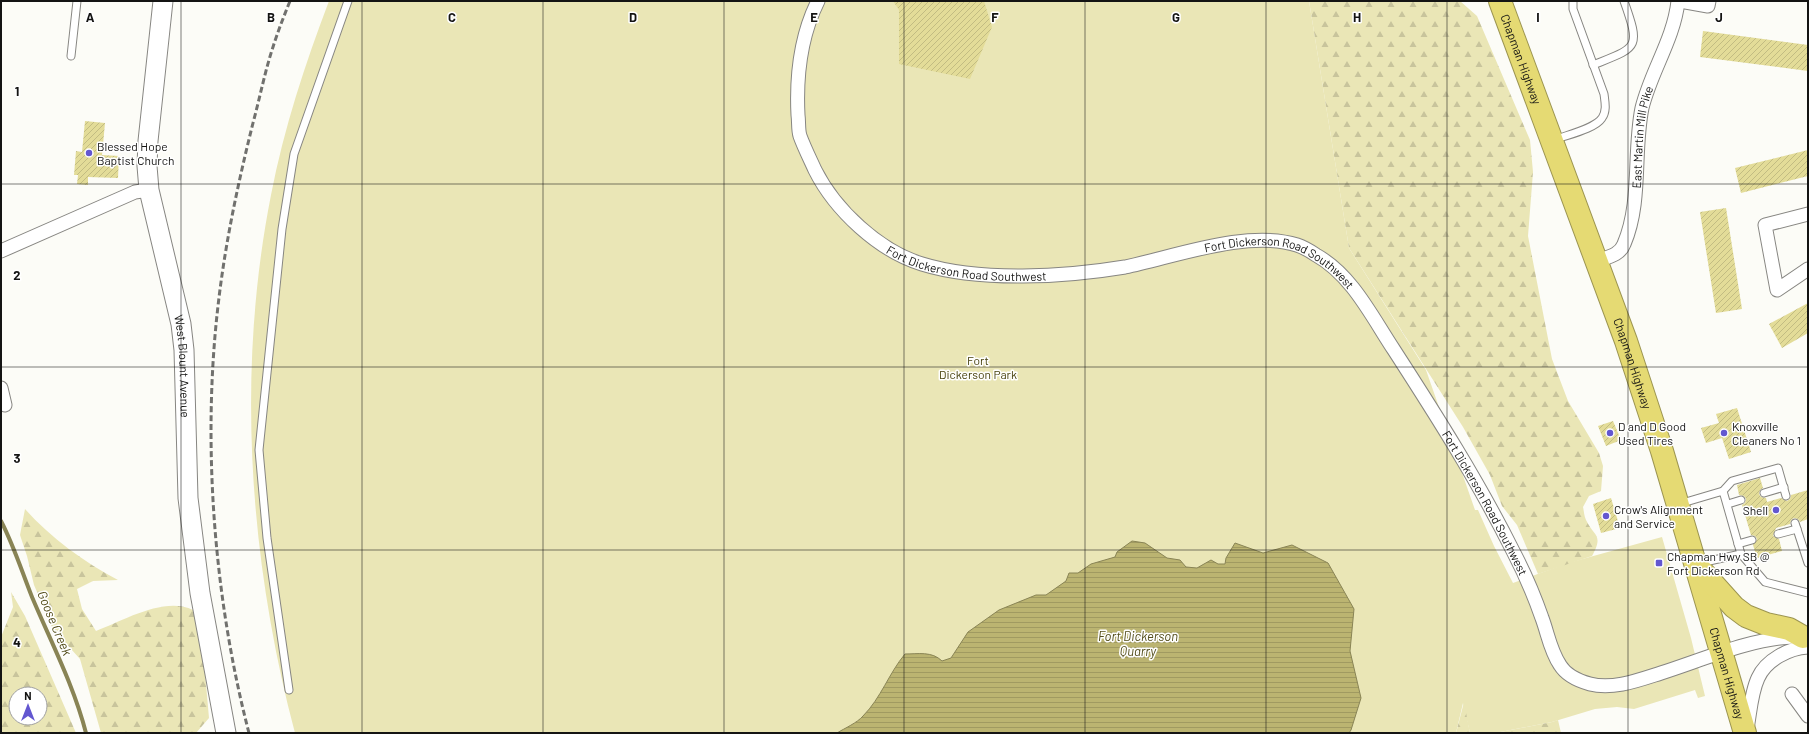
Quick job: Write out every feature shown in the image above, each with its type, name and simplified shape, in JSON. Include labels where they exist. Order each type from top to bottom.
[{"type":"highway","name":"Chapman Highway","points":[[1500,1],[1633,363],[1746,733]]},
{"type":"highway","points":[[1695,564],[1734,607],[1746,616],[1766,624],[1789,629],[1806,640]]},
{"type":"street","name":"West Blount Avenue","points":[[163,1],[148,141],[147,166],[149,190],[181,324],[184,350],[188,498],[200,593],[226,733]]},
{"type":"street","name":"Fort Dickerson Road Southwest","points":[[818,1],[811,14],[803,40],[798,70],[797,98],[800,134],[817,174],[839,208],[860,227],[891,250],[920,264],[951,270],[991,275],[1028,276],[1075,273],[1123,267],[1245,241],[1270,240],[1298,245],[1321,257],[1342,276],[1360,298],[1430,405],[1513,551],[1542,619],[1552,650],[1562,670],[1579,681],[1594,685],[1614,685],[1643,679],[1721,654],[1779,638],[1806,640]]},
{"type":"street","points":[[1679,1],[1708,6],[1709,1]]},
{"type":"street","name":"East Martin Mill Pike","points":[[1597,262],[1622,250],[1625,243],[1633,207],[1638,135],[1644,103],[1650,80],[1674,24],[1679,1]]},
{"type":"street","points":[[1,251],[135,192],[149,190]]},
{"type":"street","points":[[1808,214],[1765,225],[1777,290],[1808,269]]},
{"type":"street","points":[[1,388],[5,405]]},
{"type":"street","points":[[1746,733],[1758,677],[1778,657],[1806,640]]},
{"type":"street","points":[[1792,694],[1808,716]]},
{"type":"lane","points":[[71,56],[77,1]]},
{"type":"lane","points":[[289,690],[266,538],[259,450],[282,229],[294,154],[348,1]]},
{"type":"lane","points":[[1552,140],[1594,126],[1602,119],[1606,106],[1604,94],[1573,9],[1573,1]]},
{"type":"lane","points":[[1593,65],[1626,51],[1632,46],[1634,39],[1633,26],[1624,1]]},
{"type":"lane","points":[[1677,504],[1723,491],[1732,481],[1778,468],[1786,496]]},
{"type":"lane","points":[[1764,493],[1784,487]]},
{"type":"lane","points":[[1723,491],[1728,504],[1741,554],[1765,582],[1808,593]]},
{"type":"lane","points":[[1728,504],[1741,500]]},
{"type":"lane","points":[[1778,534],[1796,526],[1804,541],[1808,563]]},
{"type":"lane","points":[[1738,544],[1752,540]]},
{"type":"lane","points":[[1695,564],[1741,554]]},
{"type":"green space","name":"Fort Dickerson Park","points":[[329,1],[1309,1],[1349,248],[1426,370],[1475,510],[1478,510],[1513,583],[1568,563],[1662,537],[1691,638],[1705,696],[1698,698],[1695,690],[1634,709],[1617,707],[1595,709],[1552,722],[1495,733],[1470,733],[1463,703],[1456,733],[295,733],[279,667],[267,600],[258,533],[253,465],[251,397],[254,329],[260,262],[276,170],[296,96]]},
{"type":"green space","points":[[1309,1],[1460,1],[1477,16],[1530,140],[1533,172],[1528,236],[1552,359],[1568,401],[1599,453],[1603,466],[1601,491],[1589,496],[1583,507],[1586,520],[1597,539],[1596,549],[1592,556],[1538,574],[1517,525],[1502,506],[1490,475],[1463,427],[1349,248]]},
{"type":"green space","points":[[25,509],[35,520],[68,549],[118,580],[93,581],[77,589],[82,609],[96,631],[131,616],[157,608],[182,606],[193,610],[205,673],[209,718],[196,733],[101,733],[80,659],[53,629],[34,585],[20,535]]},
{"type":"green space","points":[[11,592],[25,616],[76,733],[1,733],[1,637],[13,607]]},
{"type":"green space","points":[[1464,702],[1470,733],[1456,733]]},
{"type":"green space","points":[[1558,720],[1561,733],[1495,733],[1552,722]]},
{"type":"water","name":"Fort Dickerson Quarry","points":[[1132,541],[1145,543],[1167,558],[1180,560],[1186,567],[1197,568],[1211,560],[1218,564],[1225,564],[1226,558],[1235,543],[1263,553],[1292,545],[1328,563],[1354,609],[1350,651],[1361,698],[1349,733],[837,733],[858,721],[863,716],[875,701],[899,661],[905,654],[929,654],[942,661],[951,658],[968,632],[999,610],[1036,595],[1046,595],[1066,581],[1069,573],[1078,573],[1091,564],[1115,557],[1117,552]]},
{"type":"building","points":[[893,1],[984,1],[992,27],[970,79],[899,64],[899,10]]},
{"type":"building","points":[[1703,31],[1808,45],[1808,71],[1700,57]]},
{"type":"building","name":"Blessed Hope Baptist Church","points":[[85,121],[105,123],[102,155],[119,156],[118,178],[88,177],[88,185],[77,184],[78,175],[74,175],[76,151],[82,152]]},
{"type":"building","points":[[1808,150],[1808,176],[1741,193],[1735,168]]},
{"type":"building","points":[[1726,208],[1742,309],[1716,313],[1700,212]]},
{"type":"building","points":[[1808,303],[1808,333],[1782,348],[1769,324]]},
{"type":"building","name":"Knoxville Cleaners No 1","points":[[1737,408],[1751,452],[1729,459],[1722,438],[1706,443],[1701,428],[1719,423],[1716,414]]},
{"type":"building","name":"D and D Good Used Tires","points":[[1613,421],[1621,440],[1606,446],[1598,426]]},
{"type":"building","name":"Shell","points":[[1760,478],[1763,488],[1760,490],[1759,494],[1761,497],[1766,498],[1767,502],[1781,498],[1787,501],[1790,499],[1791,495],[1808,490],[1808,519],[1800,522],[1798,519],[1794,518],[1791,520],[1790,524],[1776,528],[1773,536],[1779,539],[1782,551],[1757,558],[1753,545],[1757,539],[1755,536],[1751,535],[1742,505],[1745,503],[1746,499],[1744,496],[1739,495],[1737,485]]},
{"type":"building","name":"Crow's Alignment and Service","points":[[1611,498],[1620,528],[1601,533],[1593,504]]},
{"type":"waterway","name":"Goose Creek","points":[[1,521],[69,681],[86,733]]},
{"type":"railway","points":[[249,733],[227,629],[214,521],[211,412],[213,358],[221,283],[237,191],[267,65],[290,1]]},
{"type":"place","name":"Blessed Hope Baptist Church","points":[[89,153]]},
{"type":"place","name":"D and D Good Used Tires","points":[[1610,433]]},
{"type":"place","name":"Knoxville Cleaners No 1","points":[[1724,433]]},
{"type":"place","name":"Shell","points":[[1776,510]]},
{"type":"place","name":"Crow's Alignment and Service","points":[[1606,516]]},
{"type":"place","name":"Chapman Hwy SB @ Fort Dickerson Rd","points":[[1659,563]]}]
